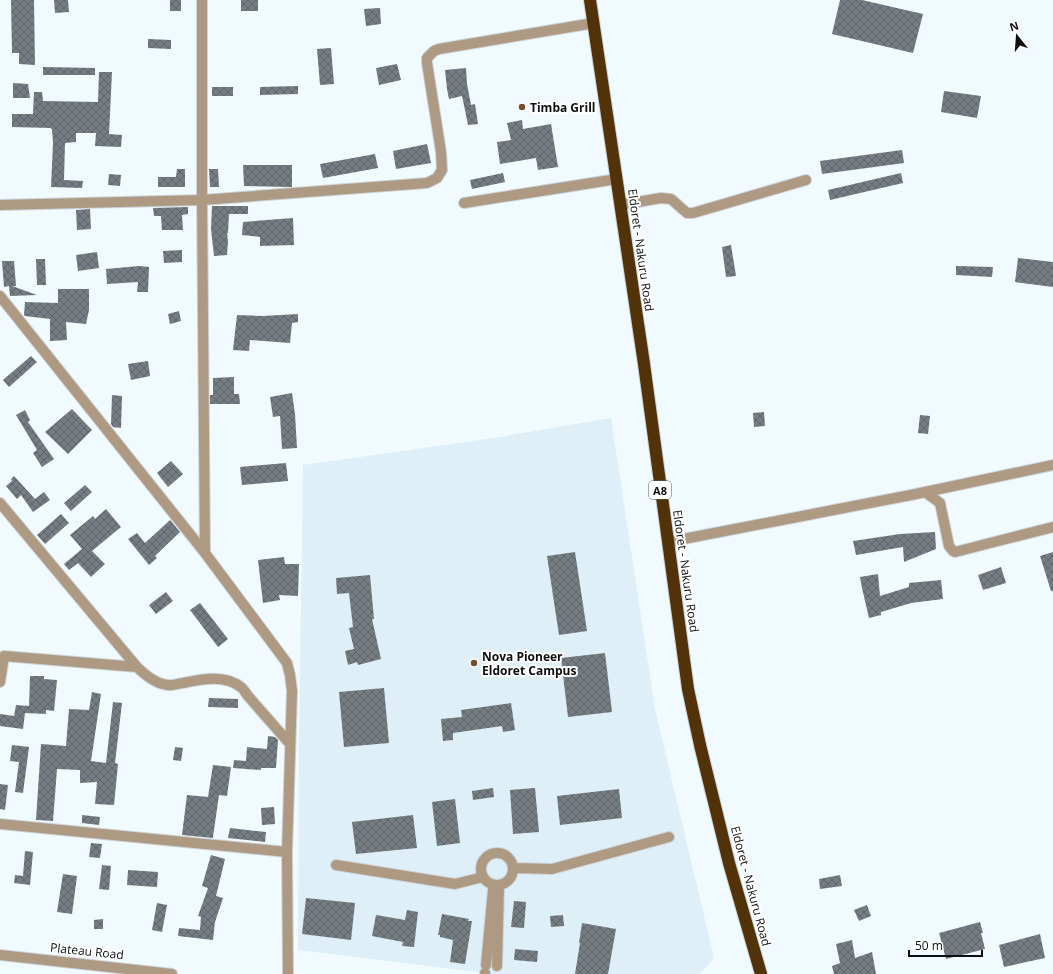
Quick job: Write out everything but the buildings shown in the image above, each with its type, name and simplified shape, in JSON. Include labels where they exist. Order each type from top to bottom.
[{"type":"highway","name":"Eldoret - Nakuru Road","points":[[591,0],[644,364],[688,689],[734,884],[761,974]]},
{"type":"street","points":[[202,0],[205,553]]},
{"type":"street","points":[[0,205],[202,200],[427,183],[437,178],[442,170],[441,152],[427,63],[427,58],[431,54],[439,49],[594,24]]},
{"type":"street","points":[[464,203],[617,179]]},
{"type":"street","points":[[620,204],[661,198],[671,199],[687,213],[693,213],[806,180]]},
{"type":"street","points":[[0,296],[205,553],[279,650],[287,663],[292,691],[287,852],[288,974]]},
{"type":"street","points":[[668,542],[925,492],[1053,465]]},
{"type":"street","points":[[925,492],[940,503],[949,546],[953,552],[1053,527]]},
{"type":"street","points":[[0,503],[147,677],[162,684],[169,685],[216,678],[229,681],[243,688],[248,696],[290,744]]},
{"type":"street","points":[[0,682],[2,656],[137,667]]},
{"type":"street","points":[[0,824],[287,852]]},
{"type":"street","points":[[514,868],[552,869],[669,837]]},
{"type":"street","points":[[495,853],[506,855],[513,864],[513,874],[506,883],[496,885],[486,881],[483,877],[481,872],[482,863],[489,855],[495,853]]},
{"type":"street","points":[[336,865],[455,884],[483,877]]},
{"type":"street","points":[[496,885],[497,966]]},
{"type":"street","points":[[485,971],[496,885]]},
{"type":"street","name":"Plateau Road","points":[[0,954],[172,974]]},
{"type":"shaded area","name":"Nova Pioneer Eldoret Campus","points":[[611,418],[655,709],[714,958],[702,972],[697,974],[494,974],[298,950],[303,465],[494,438]]},
{"type":"place","name":"Timba Grill","points":[[522,107]]},
{"type":"place","name":"Nova Pioneer Eldoret Campus","points":[[474,663]]}]
